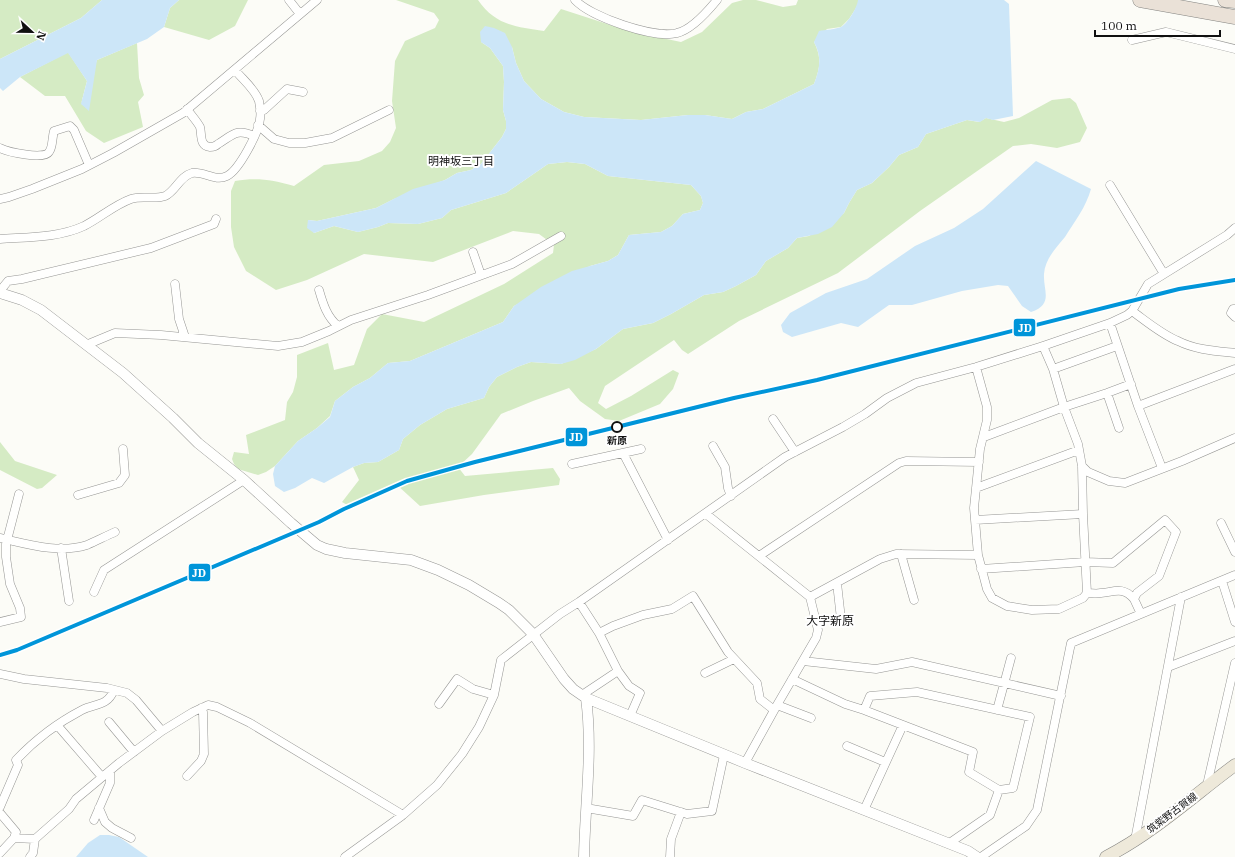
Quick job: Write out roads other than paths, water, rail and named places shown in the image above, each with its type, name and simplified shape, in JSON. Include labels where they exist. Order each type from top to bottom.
[{"type":"highway","points":[[1140,0],[1235,17]]},
{"type":"highway","points":[[1225,0],[1235,2]]},
{"type":"main road","name":"筑紫野古賀線","points":[[1106,857],[1135,840],[1167,818],[1207,785],[1235,765]]},
{"type":"street","points":[[289,0],[300,14]]},
{"type":"street","points":[[0,198],[9,197],[69,175],[113,153],[187,109],[317,0]]},
{"type":"street","points":[[575,0],[580,5],[592,12],[622,25],[662,34],[677,33],[686,28],[700,19],[717,0]]},
{"type":"street","points":[[1132,40],[1166,32],[1235,49]]},
{"type":"street","points":[[0,239],[30,237],[71,231],[132,198],[164,197],[190,173],[197,173],[219,179],[232,173],[246,154],[260,119],[259,102],[254,92],[234,70]]},
{"type":"street","points":[[260,111],[264,110],[287,90],[304,92]]},
{"type":"street","points":[[187,109],[199,126],[201,138],[206,146],[216,146],[230,135],[237,132],[244,132],[254,136]]},
{"type":"street","points":[[258,125],[274,139],[289,143],[304,142],[332,138],[389,110]]},
{"type":"street","points":[[0,148],[12,152],[43,156],[48,154],[51,150],[54,131],[70,126],[74,130],[89,165]]},
{"type":"street","points":[[1110,185],[1164,274]]},
{"type":"street","points":[[216,219],[214,224],[157,246],[22,279],[8,281],[0,292],[22,300],[41,310],[123,373],[173,418],[198,443],[244,480],[291,524],[317,545],[326,549],[345,553],[411,560],[438,570],[469,586],[509,610],[533,634],[564,679],[573,689],[584,697],[724,755],[968,851],[977,857]]},
{"type":"street","points":[[345,857],[403,815],[437,785],[462,754],[479,727],[494,695],[501,660],[560,614],[785,458],[843,427],[888,398],[916,383],[976,367],[1110,323],[1132,311],[1148,284],[1227,235],[1235,228]]},
{"type":"street","points":[[86,345],[115,333],[161,335],[278,346],[302,342],[351,320],[428,295],[512,264],[561,236]]},
{"type":"street","points":[[472,252],[481,275]]},
{"type":"street","points":[[175,284],[179,319],[185,337]]},
{"type":"street","points":[[319,290],[323,305],[332,321],[338,326]]},
{"type":"street","points":[[1235,309],[1233,309],[1231,313],[1235,317]]},
{"type":"street","points":[[1132,311],[1178,342],[1204,350],[1235,354]]},
{"type":"street","points":[[1110,323],[1138,406],[1162,468]]},
{"type":"street","points":[[976,367],[987,407],[987,420],[980,449],[974,508],[978,555],[987,589],[992,598],[1006,606],[1032,610],[1059,609],[1083,598],[1087,593],[1082,466],[1079,450],[1053,369],[1043,346]]},
{"type":"street","points":[[1053,369],[1118,346]]},
{"type":"street","points":[[1138,406],[1235,369]]},
{"type":"street","points":[[984,437],[1131,384]]},
{"type":"street","points":[[1107,393],[1119,428]]},
{"type":"street","points":[[773,419],[795,452]]},
{"type":"street","points":[[1082,466],[1088,472],[1109,481],[1125,483],[1182,461],[1235,438]]},
{"type":"street","points":[[712,446],[725,467],[728,488],[731,496]]},
{"type":"street","points":[[78,495],[119,483],[125,475],[123,448]]},
{"type":"street","points":[[572,464],[641,449]]},
{"type":"street","points":[[976,488],[1079,450]]},
{"type":"street","points":[[623,453],[668,540]]},
{"type":"street","points":[[759,556],[899,464],[906,462],[979,462]]},
{"type":"street","points":[[94,592],[104,570],[244,480]]},
{"type":"street","points":[[0,622],[21,617],[20,608],[10,584],[6,557],[6,544],[4,539],[19,494]]},
{"type":"street","points":[[706,514],[810,597],[818,630],[816,638],[745,763]]},
{"type":"street","points":[[975,520],[1083,514]]},
{"type":"street","points":[[981,569],[1085,562],[1113,563],[1165,520],[1176,532],[1162,569],[1159,576],[1138,593],[1134,599]]},
{"type":"street","points":[[1221,523],[1235,552]]},
{"type":"street","points":[[4,539],[30,545],[69,548],[87,544],[115,532]]},
{"type":"street","points":[[61,548],[69,601]]},
{"type":"street","points":[[810,597],[880,559],[896,554],[978,555]]},
{"type":"street","points":[[901,554],[914,600]]},
{"type":"street","points":[[981,857],[1026,826],[1037,810],[1072,643],[1235,575]]},
{"type":"street","points":[[1222,581],[1235,622]]},
{"type":"street","points":[[837,583],[841,619]]},
{"type":"street","points":[[1087,593],[1100,594],[1120,590],[1130,594],[1141,614]]},
{"type":"street","points":[[598,633],[643,615],[672,609],[694,596],[728,652],[757,683],[760,699],[775,708],[811,718]]},
{"type":"street","points":[[1135,840],[1181,597]]},
{"type":"street","points":[[579,602],[598,633],[618,671],[629,686],[640,694],[630,716]]},
{"type":"street","points":[[1168,667],[1235,641]]},
{"type":"street","points":[[997,710],[1011,658]]},
{"type":"street","points":[[705,673],[734,659]]},
{"type":"street","points":[[803,661],[876,669],[912,662],[1061,696]]},
{"type":"street","points":[[1207,785],[1235,663]]},
{"type":"street","points":[[584,697],[618,671]]},
{"type":"street","points":[[0,674],[24,679],[76,684],[127,693],[136,700],[162,731]]},
{"type":"street","points":[[792,679],[846,704],[973,752],[969,772],[999,790],[1013,788],[1030,717],[917,692],[870,696],[864,710]]},
{"type":"street","points":[[439,704],[456,680],[473,689],[494,695]]},
{"type":"street","points":[[0,807],[18,765],[16,760],[34,741],[83,709],[100,705],[106,701],[114,690]]},
{"type":"street","points":[[584,697],[588,713],[589,755],[584,857]]},
{"type":"street","points":[[14,838],[35,839],[69,809],[76,799],[134,752],[162,731],[208,705],[233,714],[403,815]]},
{"type":"street","points":[[187,776],[201,761],[204,754],[203,712],[201,708]]},
{"type":"street","points":[[109,722],[134,752]]},
{"type":"street","points":[[57,725],[102,778]]},
{"type":"street","points":[[864,810],[902,725]]},
{"type":"street","points":[[847,746],[885,762]]},
{"type":"street","points":[[586,808],[633,816],[642,800],[687,814],[712,811],[724,755]]},
{"type":"street","points":[[94,820],[110,783],[110,771]]},
{"type":"street","points":[[951,842],[990,815],[999,790]]},
{"type":"street","points":[[99,808],[105,822],[112,828],[131,838]]},
{"type":"street","points":[[670,857],[671,839],[681,812]]},
{"type":"street","points":[[0,813],[16,832],[14,838],[0,853]]},
{"type":"street","points":[[30,857],[34,853],[35,839]]},
{"type":"water","points":[[102,0],[179,0],[170,8],[164,27],[147,39],[97,60],[89,111],[81,104],[87,81],[68,53],[20,77],[3,91],[0,88],[0,59],[81,18]]},
{"type":"water","points":[[858,0],[1004,0],[1009,4],[1013,116],[993,120],[986,118],[980,122],[967,120],[926,134],[918,147],[899,155],[872,183],[857,190],[844,213],[832,227],[818,234],[797,238],[788,248],[766,261],[756,275],[736,286],[723,292],[704,295],[653,323],[623,329],[596,349],[575,360],[561,364],[531,362],[517,367],[497,377],[489,387],[484,398],[447,409],[420,425],[403,439],[399,450],[378,462],[364,463],[353,467],[324,483],[312,478],[295,488],[284,492],[275,486],[273,474],[275,466],[298,441],[330,417],[335,401],[353,387],[370,378],[388,363],[410,361],[503,322],[514,306],[541,287],[572,271],[608,261],[618,255],[629,235],[661,232],[672,226],[683,214],[700,210],[703,203],[701,196],[691,185],[608,176],[585,164],[567,162],[548,164],[506,193],[451,210],[442,218],[418,224],[388,223],[358,232],[334,226],[314,233],[307,228],[308,220],[317,221],[376,208],[413,189],[445,180],[457,173],[471,170],[481,164],[502,137],[506,129],[506,121],[503,110],[503,66],[490,48],[481,42],[480,32],[485,26],[505,33],[512,47],[516,63],[524,81],[541,99],[564,112],[584,117],[641,120],[688,115],[705,115],[732,119],[746,112],[763,109],[814,84],[818,73],[819,58],[817,47],[814,42],[819,31],[841,27],[844,25],[852,15]]},
{"type":"water","points":[[1036,161],[1091,189],[1080,214],[1046,263],[1044,280],[1046,296],[1043,305],[1038,309],[1031,312],[1022,306],[1008,286],[998,285],[962,291],[912,305],[889,305],[858,327],[841,323],[792,337],[783,332],[781,325],[790,313],[826,293],[867,279],[915,246],[954,228],[983,209]]},
{"type":"water","points":[[100,835],[119,837],[148,857],[76,857],[88,843]]},
{"type":"place","name":"新原","points":[[617,427]]},
{"type":"district","name":"明神坂三丁目","points":[[461,161]]},
{"type":"district","name":"大字新原","points":[[830,620]]}]
